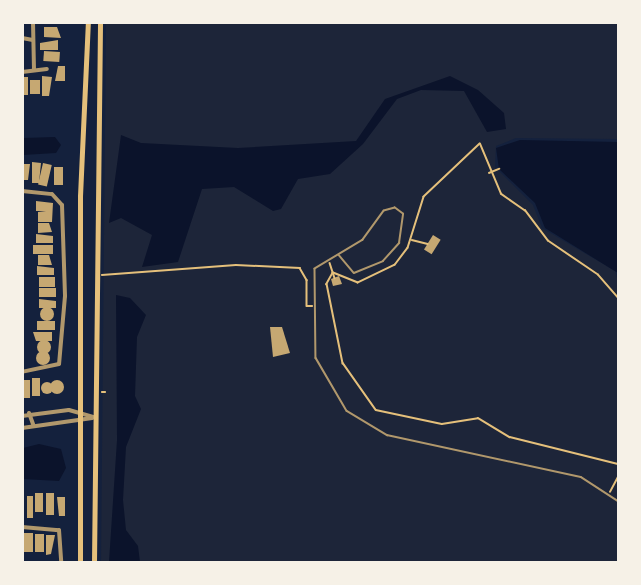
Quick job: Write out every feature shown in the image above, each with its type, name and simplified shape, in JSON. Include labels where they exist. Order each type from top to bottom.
[{"type":"main road","points":[[80,562],[80,248],[88,22]]},
{"type":"main road","points":[[94,562],[94,248],[100,22]]},
{"type":"main road","points":[[80,248],[94,248]]},
{"type":"street","points":[[33,22],[34,70]]},
{"type":"street","points":[[22,38],[33,40]]},
{"type":"street","points":[[22,72],[47,69]]},
{"type":"street","points":[[22,191],[52,194],[62,205],[65,296],[59,364],[22,372]]},
{"type":"street","points":[[22,416],[29,413],[80,411],[94,417]]},
{"type":"street","points":[[29,413],[33,424]]},
{"type":"street","points":[[22,428],[33,424],[80,421],[94,417]]},
{"type":"street","points":[[22,527],[59,530],[61,562]]},
{"type":"lane","points":[[339,255],[354,273],[383,261],[399,243],[403,214],[395,208],[384,211],[363,240],[315,269],[312,306],[320,370],[336,399],[359,421],[398,437],[581,477],[609,493],[618,501]]},
{"type":"path","points":[[333,273],[354,283],[378,277],[402,257],[411,239],[424,197],[480,144],[488,173],[541,235],[598,275],[618,298]]},
{"type":"path","points":[[488,173],[499,169]]},
{"type":"path","points":[[411,239],[428,244]]},
{"type":"path","points":[[329,259],[335,278]]},
{"type":"path","points":[[94,271],[127,276],[236,265],[300,268],[307,280],[306,306],[312,306]]},
{"type":"path","points":[[333,273],[327,284],[343,363],[376,410],[442,424],[478,418],[510,437],[618,464]]},
{"type":"path","points":[[609,493],[618,477]]},
{"type":"shaded area","points":[[106,23],[618,23],[618,139],[516,138],[496,146],[495,167],[533,205],[542,228],[615,271],[618,281],[618,562],[101,562]]},
{"type":"shaded area","points":[[450,76],[478,90],[504,113],[506,129],[487,132],[464,91],[421,90],[397,99],[363,144],[330,174],[298,179],[281,209],[273,211],[234,187],[202,189],[178,262],[142,267],[152,235],[121,218],[109,223],[121,135],[141,143],[238,148],[356,141],[385,99]]},
{"type":"shaded area","points":[[55,137],[61,145],[56,153],[23,155],[23,138]]},
{"type":"shaded area","points":[[520,140],[618,142],[618,273],[545,228],[535,203],[499,169],[496,148]]},
{"type":"shaded area","points":[[116,295],[130,298],[146,315],[137,337],[135,396],[141,409],[126,447],[123,500],[126,530],[138,546],[140,562],[109,562],[117,440]]},
{"type":"shaded area","points":[[39,444],[61,449],[66,468],[59,481],[23,479],[23,448]]},
{"type":"building","points":[[44,27],[57,27],[61,38],[44,37]]},
{"type":"building","points":[[58,40],[58,50],[40,50],[40,43]]},
{"type":"building","points":[[44,51],[60,52],[59,62],[43,61]]},
{"type":"building","points":[[58,66],[65,66],[65,81],[55,81]]},
{"type":"building","points":[[42,76],[52,77],[49,96],[42,96]]},
{"type":"building","points":[[22,77],[28,77],[28,95],[22,95]]},
{"type":"building","points":[[30,80],[40,80],[40,94],[30,94]]},
{"type":"building","points":[[32,162],[41,163],[39,183],[32,183]]},
{"type":"building","points":[[43,163],[52,165],[47,186],[38,184]]},
{"type":"building","points":[[22,164],[30,164],[28,180],[22,180]]},
{"type":"building","points":[[54,167],[63,167],[63,185],[54,185]]},
{"type":"building","points":[[36,201],[53,203],[52,222],[38,222],[38,212],[46,211],[36,211]]},
{"type":"building","points":[[38,223],[49,223],[52,232],[38,233]]},
{"type":"building","points":[[36,234],[53,236],[53,243],[36,243]]},
{"type":"building","points":[[433,235],[441,240],[432,254],[424,249]]},
{"type":"building","points":[[33,245],[53,245],[53,254],[33,254]]},
{"type":"building","points":[[38,255],[49,255],[52,265],[38,265]]},
{"type":"building","points":[[37,266],[54,268],[54,275],[37,275]]},
{"type":"building","points":[[339,276],[342,284],[333,286],[331,279]]},
{"type":"building","points":[[39,277],[55,277],[55,287],[39,287]]},
{"type":"building","points":[[39,288],[56,288],[56,297],[39,297]]},
{"type":"building","points":[[39,299],[56,301],[56,308],[39,308]]},
{"type":"building","points":[[47,307],[52,309],[54,314],[52,319],[47,321],[42,319],[40,314],[42,309]]},
{"type":"building","points":[[37,321],[55,321],[55,330],[37,330]]},
{"type":"building","points":[[270,327],[282,327],[290,353],[273,357]]},
{"type":"building","points":[[33,332],[52,332],[52,341],[36,341]]},
{"type":"building","points":[[44,340],[49,342],[51,347],[49,352],[44,354],[39,352],[37,347],[39,342]]},
{"type":"building","points":[[43,351],[48,353],[50,358],[48,363],[43,365],[38,363],[36,358],[38,353]]},
{"type":"building","points":[[32,378],[40,378],[40,396],[32,396]]},
{"type":"building","points":[[23,380],[30,380],[30,398],[23,398]]},
{"type":"building","points":[[57,380],[62,382],[64,387],[62,392],[57,394],[52,392],[50,387],[52,382]]},
{"type":"building","points":[[49,382],[53,388],[49,394],[45,394],[41,386]]},
{"type":"building","points":[[35,493],[43,493],[43,512],[35,512]]},
{"type":"building","points":[[46,493],[54,493],[54,515],[46,515]]},
{"type":"building","points":[[27,496],[33,496],[33,518],[27,518]]},
{"type":"building","points":[[57,497],[65,497],[65,516],[59,516]]},
{"type":"building","points":[[24,533],[33,533],[33,552],[24,552]]},
{"type":"building","points":[[35,534],[44,534],[44,552],[35,552]]},
{"type":"building","points":[[46,535],[55,535],[51,554],[46,555]]}]
